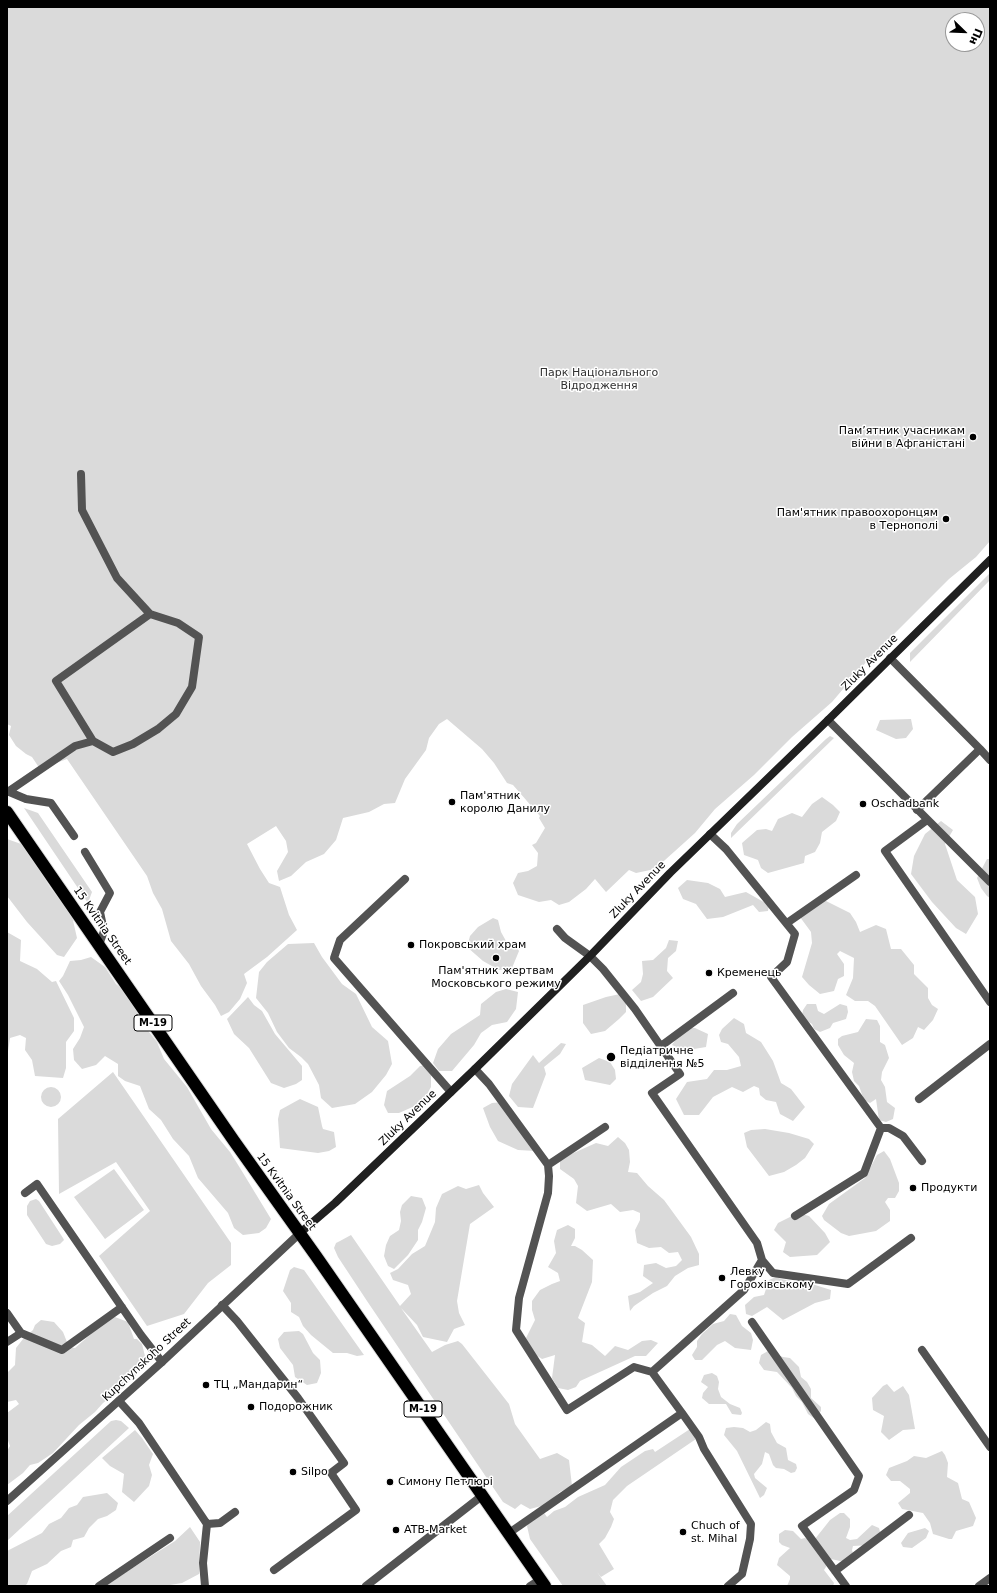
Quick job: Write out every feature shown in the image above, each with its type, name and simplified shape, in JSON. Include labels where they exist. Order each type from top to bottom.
[{"type":"highway","name":"15 Kvitnia Street","points":[[7,812],[234,1141],[543,1582]]},
{"type":"main road","name":"Zluky Avenue","points":[[300,1234],[335,1203],[475,1069],[590,956],[670,873],[990,560]]},
{"type":"street","points":[[81,474],[82,510],[117,578],[150,614],[178,623],[199,637],[192,686],[176,714],[158,729],[113,752],[93,741],[56,681],[150,614]]},
{"type":"street","points":[[890,658],[980,749],[989,756]]},
{"type":"street","points":[[828,720],[990,882]]},
{"type":"street","points":[[8,791],[75,746],[93,741]]},
{"type":"street","points":[[917,810],[980,749]]},
{"type":"street","points":[[8,791],[26,799],[51,803],[74,836]]},
{"type":"street","points":[[927,820],[885,851],[990,1002]]},
{"type":"street","points":[[710,834],[726,849],[795,934],[787,962],[771,977],[881,1128]]},
{"type":"street","points":[[85,852],[110,893],[100,912],[104,931],[99,945]]},
{"type":"street","points":[[787,923],[856,875]]},
{"type":"street","points":[[404,879],[340,940],[334,958],[451,1092]]},
{"type":"street","points":[[556,929],[565,938],[590,956],[603,969],[627,998],[680,1074],[652,1093],[757,1243],[762,1260],[773,1273],[848,1284],[911,1238]]},
{"type":"street","points":[[661,1046],[733,993]]},
{"type":"street","points":[[919,1099],[990,1044]]},
{"type":"street","points":[[475,1069],[489,1084],[548,1165],[548,1193],[519,1298],[516,1330],[567,1410],[634,1366],[652,1372],[699,1437],[704,1449],[751,1524],[750,1540],[742,1574],[728,1586]]},
{"type":"street","points":[[548,1165],[605,1127]]},
{"type":"street","points":[[881,1128],[889,1128],[903,1136],[922,1161]]},
{"type":"street","points":[[795,1216],[864,1173],[881,1128]]},
{"type":"street","points":[[25,1193],[37,1184],[162,1362]]},
{"type":"street","name":"Kupchynskoho Street","points":[[7,1501],[162,1362],[300,1234]]},
{"type":"street","points":[[652,1372],[744,1290],[762,1260]]},
{"type":"street","points":[[222,1305],[237,1321],[298,1398],[344,1463],[332,1473],[356,1510],[274,1570]]},
{"type":"street","points":[[7,1313],[21,1333],[62,1350],[122,1306]]},
{"type":"street","points":[[752,1322],[859,1476],[854,1490],[802,1526],[846,1586]]},
{"type":"street","points":[[7,1342],[21,1333]]},
{"type":"street","points":[[922,1350],[990,1447]]},
{"type":"street","points":[[119,1401],[139,1423],[207,1524],[203,1563],[205,1586]]},
{"type":"street","points":[[509,1533],[682,1413]]},
{"type":"street","points":[[366,1586],[483,1495]]},
{"type":"street","points":[[207,1524],[220,1523],[235,1512]]},
{"type":"street","points":[[835,1571],[908,1515]]},
{"type":"street","points":[[99,1586],[170,1538]]},
{"type":"street","points":[[980,1586],[990,1578]]},
{"type":"street","points":[[530,1586],[543,1582]]},
{"type":"green space","name":"Парк Національного Відродження","points":[[7,7],[990,7],[990,541],[976,557],[949,579],[867,661],[832,702],[792,737],[754,775],[715,809],[695,833],[655,869],[636,873],[629,870],[606,892],[595,879],[586,889],[569,902],[559,905],[551,900],[539,902],[518,895],[513,883],[518,873],[528,871],[537,866],[538,853],[532,845],[536,843],[545,828],[539,818],[540,816],[513,785],[507,783],[494,763],[482,749],[447,719],[439,724],[429,738],[426,750],[405,779],[395,803],[384,804],[369,812],[343,818],[336,840],[324,854],[306,862],[291,876],[279,881],[277,871],[288,852],[286,841],[276,826],[247,844],[269,883],[280,887],[289,915],[297,930],[267,957],[244,974],[247,983],[240,999],[229,1012],[221,1016],[201,986],[189,964],[171,941],[162,909],[153,893],[147,876],[67,759],[40,769],[32,757],[16,746],[9,735],[11,726],[7,724]]},
{"type":"green space","points":[[990,573],[990,580],[910,662],[910,653]]},
{"type":"green space","points":[[911,719],[913,729],[906,738],[896,739],[876,730],[880,720]]},
{"type":"green space","points":[[830,736],[834,738],[731,838],[731,833],[737,824]]},
{"type":"green space","points":[[822,797],[840,812],[836,821],[822,832],[820,843],[815,852],[805,856],[804,863],[768,873],[761,868],[758,860],[744,855],[742,843],[757,830],[766,829],[772,831],[778,819],[792,813],[802,817],[812,804]]},
{"type":"green space","points":[[24,808],[38,813],[92,892],[88,903]]},
{"type":"green space","points":[[941,821],[953,830],[945,844],[957,880],[975,897],[978,914],[966,934],[956,928],[932,902],[911,874],[914,856],[925,834]]},
{"type":"green space","points":[[7,839],[24,845],[50,887],[72,916],[77,938],[64,957],[57,955],[27,922],[7,896]]},
{"type":"green space","points":[[987,859],[990,859],[990,898],[981,888],[977,878]]},
{"type":"green space","points":[[687,880],[708,883],[720,889],[725,897],[746,892],[769,905],[768,911],[759,912],[753,905],[723,917],[707,919],[696,904],[683,899],[678,888]]},
{"type":"green space","points":[[822,899],[850,913],[860,932],[876,925],[886,929],[891,949],[901,949],[914,965],[914,974],[928,988],[928,998],[932,1005],[938,1009],[933,1020],[924,1030],[918,1027],[913,1038],[902,1045],[875,1006],[868,1001],[855,1001],[846,995],[853,978],[854,958],[840,951],[837,954],[844,964],[844,976],[838,979],[834,991],[820,994],[802,977],[812,943],[811,932],[800,917]]},
{"type":"green space","points":[[493,918],[498,920],[501,932],[506,941],[515,944],[519,951],[512,968],[499,970],[483,961],[467,947],[470,936],[478,927]]},
{"type":"green space","points":[[7,932],[21,940],[20,961],[37,969],[52,982],[56,981],[74,1018],[74,1031],[66,1042],[66,1068],[63,1078],[35,1076],[32,1060],[25,1050],[26,1038],[20,1035],[10,1038],[7,1058]]},
{"type":"green space","points":[[669,940],[678,941],[676,951],[668,958],[667,971],[673,978],[653,997],[641,1001],[632,990],[641,982],[643,974],[642,961],[653,960],[666,948]]},
{"type":"green space","points":[[314,943],[322,957],[342,984],[356,994],[372,1027],[388,1041],[392,1064],[386,1075],[372,1092],[355,1104],[332,1108],[321,1098],[319,1085],[308,1064],[289,1048],[277,1032],[268,1013],[256,998],[259,972],[267,962],[288,944]]},
{"type":"green space","points":[[91,957],[105,967],[116,984],[139,1003],[145,1027],[157,1042],[164,1059],[187,1087],[211,1129],[230,1152],[240,1168],[271,1219],[266,1228],[259,1233],[243,1235],[234,1228],[228,1213],[198,1178],[189,1156],[173,1139],[161,1120],[149,1109],[140,1086],[125,1081],[118,1076],[118,1064],[105,1056],[96,1065],[82,1069],[74,1060],[73,1049],[80,1038],[84,1027],[68,995],[59,981],[70,961]]},
{"type":"green space","points":[[506,989],[518,992],[516,1009],[507,1022],[492,1025],[481,1033],[474,1045],[452,1071],[439,1071],[433,1063],[438,1049],[451,1034],[480,1015],[481,1004],[496,992]]},
{"type":"green space","points":[[620,994],[626,1000],[626,1012],[605,1031],[591,1034],[583,1023],[583,1005]]},
{"type":"green space","points":[[248,997],[254,1005],[262,1011],[275,1034],[302,1066],[302,1080],[296,1084],[284,1088],[271,1083],[249,1048],[234,1034],[227,1019]]},
{"type":"green space","points":[[807,1004],[816,1004],[818,1011],[824,1014],[840,1004],[847,1006],[848,1012],[846,1019],[833,1023],[830,1028],[820,1032],[814,1029],[812,1024],[805,1020],[802,1015]]},
{"type":"green space","points":[[734,1018],[744,1024],[746,1033],[761,1042],[773,1061],[781,1083],[791,1089],[805,1107],[793,1121],[780,1114],[776,1102],[766,1100],[760,1095],[759,1088],[754,1086],[743,1092],[732,1087],[713,1097],[699,1115],[684,1115],[676,1099],[687,1082],[707,1079],[714,1070],[727,1070],[741,1066],[739,1057],[728,1044],[721,1042],[719,1035],[722,1029]]},
{"type":"green space","points":[[866,1019],[877,1020],[880,1026],[880,1042],[885,1045],[889,1058],[882,1072],[881,1080],[885,1087],[887,1102],[895,1108],[893,1119],[886,1122],[879,1120],[876,1099],[870,1103],[864,1100],[859,1086],[854,1081],[852,1072],[854,1063],[844,1055],[838,1045],[838,1039],[842,1036],[858,1032]]},
{"type":"green space","points":[[684,1027],[695,1028],[708,1034],[706,1047],[694,1049],[684,1053],[679,1048],[672,1045]]},
{"type":"green space","points":[[561,1043],[566,1044],[560,1054],[544,1067],[546,1074],[533,1108],[518,1107],[509,1096],[512,1084],[533,1055],[539,1063]]},
{"type":"green space","points":[[599,1058],[610,1062],[615,1070],[616,1079],[610,1085],[585,1080],[582,1068]]},
{"type":"green space","points":[[427,1065],[431,1075],[431,1087],[426,1096],[417,1105],[399,1113],[388,1113],[384,1105],[387,1091],[410,1076],[420,1066]]},
{"type":"green space","points":[[113,1072],[231,1243],[231,1265],[208,1283],[184,1314],[147,1326],[99,1256],[150,1211],[116,1162],[59,1194],[58,1119]]},
{"type":"green space","points":[[51,1087],[58,1090],[61,1097],[58,1104],[51,1107],[44,1104],[41,1097],[44,1090]]},
{"type":"green space","points":[[300,1099],[318,1107],[323,1129],[334,1132],[336,1147],[329,1151],[318,1153],[280,1148],[278,1119],[280,1110]]},
{"type":"green space","points":[[504,1102],[535,1151],[518,1150],[498,1141],[490,1127],[483,1108],[492,1103]]},
{"type":"green space","points":[[765,1129],[789,1133],[809,1139],[814,1144],[805,1158],[796,1165],[784,1172],[769,1176],[747,1147],[744,1133],[751,1130]]},
{"type":"green space","points":[[618,1137],[625,1143],[629,1150],[630,1162],[628,1172],[637,1173],[648,1186],[664,1200],[691,1237],[699,1254],[699,1265],[688,1268],[675,1276],[667,1286],[653,1293],[634,1306],[630,1311],[628,1296],[640,1292],[653,1283],[643,1276],[644,1265],[656,1263],[666,1268],[676,1266],[682,1260],[678,1252],[669,1253],[661,1247],[649,1248],[637,1243],[635,1230],[640,1220],[640,1213],[633,1210],[620,1212],[611,1204],[587,1211],[576,1203],[578,1186],[574,1179],[560,1169],[560,1159],[596,1143],[608,1146]]},
{"type":"green space","points":[[884,1151],[890,1159],[899,1183],[899,1191],[895,1198],[888,1198],[885,1202],[890,1210],[890,1221],[876,1231],[849,1236],[841,1233],[824,1220],[822,1216],[829,1204],[865,1178],[877,1155]]},
{"type":"green space","points":[[114,1169],[144,1210],[105,1239],[74,1197]]},
{"type":"green space","points":[[479,1185],[483,1193],[494,1207],[470,1224],[457,1301],[459,1313],[465,1325],[454,1329],[447,1342],[423,1337],[417,1325],[401,1308],[432,1352],[445,1345],[458,1341],[462,1344],[509,1404],[515,1424],[540,1459],[557,1453],[569,1460],[572,1486],[560,1492],[545,1505],[530,1509],[521,1504],[515,1509],[503,1502],[367,1301],[338,1257],[334,1248],[336,1243],[351,1235],[400,1306],[411,1294],[408,1285],[393,1280],[390,1273],[398,1269],[412,1254],[425,1246],[435,1222],[436,1208],[442,1194],[458,1186],[466,1189]]},
{"type":"green space","points":[[411,1196],[422,1198],[426,1208],[418,1230],[418,1240],[408,1255],[394,1269],[388,1266],[384,1256],[386,1245],[390,1236],[399,1230],[402,1205]]},
{"type":"green space","points":[[36,1199],[39,1201],[63,1238],[64,1240],[60,1244],[52,1246],[46,1244],[27,1215],[27,1206],[30,1201]]},
{"type":"green space","points":[[798,1213],[809,1216],[825,1233],[830,1242],[817,1255],[790,1257],[783,1252],[786,1242],[774,1230],[778,1223]]},
{"type":"green space","points":[[568,1225],[575,1229],[575,1238],[571,1246],[575,1246],[582,1250],[593,1260],[592,1282],[578,1318],[585,1323],[582,1342],[592,1345],[605,1356],[615,1346],[628,1350],[642,1341],[651,1340],[658,1343],[646,1356],[635,1356],[580,1381],[576,1387],[568,1390],[558,1388],[552,1378],[555,1355],[542,1359],[530,1351],[526,1338],[535,1320],[532,1310],[532,1301],[540,1290],[560,1281],[558,1273],[548,1267],[556,1253],[554,1241],[557,1230]]},
{"type":"green space","points":[[294,1267],[304,1270],[364,1355],[357,1356],[347,1353],[333,1353],[311,1335],[303,1326],[299,1317],[291,1312],[291,1303],[283,1291],[290,1270]]},
{"type":"green space","points":[[776,1277],[831,1290],[830,1299],[815,1303],[783,1320],[767,1307],[752,1316],[746,1314],[745,1305],[754,1297],[764,1295],[769,1280]]},
{"type":"green space","points":[[730,1314],[736,1315],[742,1326],[751,1333],[753,1340],[751,1350],[735,1348],[725,1341],[717,1345],[702,1360],[695,1360],[692,1355],[697,1347],[697,1341],[702,1334],[713,1324],[724,1321]]},
{"type":"green space","points":[[115,1317],[128,1322],[134,1339],[137,1339],[142,1344],[145,1356],[144,1367],[123,1388],[103,1403],[95,1412],[79,1425],[53,1453],[38,1463],[30,1465],[23,1473],[7,1485],[7,1451],[10,1446],[7,1438],[7,1413],[19,1404],[16,1400],[7,1402],[7,1373],[15,1365],[16,1348],[41,1320],[54,1322],[63,1332],[69,1347],[75,1348],[107,1320]]},
{"type":"green space","points":[[299,1331],[303,1334],[313,1353],[320,1360],[321,1373],[317,1383],[307,1385],[295,1377],[293,1365],[280,1348],[278,1339],[284,1332]]},
{"type":"green space","points":[[768,1351],[790,1358],[799,1367],[801,1377],[807,1382],[811,1389],[811,1398],[821,1407],[821,1411],[815,1419],[808,1414],[792,1388],[777,1372],[764,1370],[759,1363],[761,1355]]},
{"type":"green space","points":[[712,1373],[717,1376],[719,1382],[718,1389],[721,1397],[730,1404],[740,1408],[742,1413],[741,1415],[732,1414],[726,1404],[709,1404],[702,1398],[703,1393],[708,1387],[701,1382],[704,1375]]},
{"type":"green space","points":[[887,1384],[894,1392],[903,1386],[909,1395],[915,1429],[903,1430],[889,1440],[881,1432],[884,1416],[873,1410],[872,1398],[883,1386]]},
{"type":"green space","points":[[111,1421],[121,1421],[129,1428],[7,1541],[7,1516]]},
{"type":"green space","points":[[766,1422],[770,1424],[771,1432],[777,1443],[786,1448],[788,1460],[796,1464],[797,1468],[795,1472],[791,1473],[784,1469],[776,1468],[773,1465],[769,1454],[765,1452],[762,1464],[754,1474],[755,1478],[767,1488],[764,1495],[760,1498],[737,1451],[724,1435],[726,1428],[743,1428],[750,1432],[756,1430]]},
{"type":"green space","points":[[690,1429],[696,1439],[627,1486],[613,1500],[610,1512],[614,1519],[605,1538],[599,1544],[614,1569],[601,1577],[597,1572],[607,1586],[563,1586],[530,1539],[527,1526],[532,1517],[542,1510],[547,1517],[554,1511],[565,1507],[578,1497],[605,1485],[621,1467],[645,1451],[653,1449],[655,1452]]},
{"type":"green space","points":[[135,1430],[153,1454],[149,1465],[152,1475],[149,1486],[134,1502],[122,1492],[124,1474],[110,1466],[102,1458]]},
{"type":"green space","points":[[942,1451],[948,1463],[947,1477],[958,1483],[962,1499],[969,1502],[976,1518],[973,1526],[956,1531],[952,1539],[933,1534],[930,1523],[923,1513],[902,1509],[898,1503],[910,1493],[910,1489],[900,1481],[891,1481],[886,1475],[889,1468],[907,1461],[914,1456],[926,1458]]},
{"type":"green space","points":[[107,1493],[118,1503],[116,1510],[107,1516],[98,1519],[89,1528],[84,1537],[73,1540],[71,1547],[61,1551],[47,1564],[32,1571],[27,1584],[24,1586],[7,1586],[7,1551],[42,1533],[49,1524],[61,1518],[69,1508],[77,1505],[83,1497]]},
{"type":"green space","points":[[840,1513],[844,1513],[850,1519],[850,1527],[846,1538],[850,1540],[857,1539],[872,1525],[879,1528],[881,1536],[871,1545],[853,1546],[852,1550],[854,1557],[849,1563],[831,1559],[824,1570],[834,1583],[833,1586],[787,1586],[790,1576],[777,1565],[779,1558],[790,1548],[779,1542],[779,1534],[785,1530],[793,1531],[801,1539],[805,1538],[812,1541],[830,1520]]},
{"type":"green space","points":[[190,1527],[200,1542],[199,1574],[182,1583],[170,1586],[104,1586],[175,1541]]},
{"type":"green space","points":[[925,1528],[929,1531],[926,1538],[912,1548],[903,1547],[901,1543],[908,1533]]},
{"type":"place","name":"Пам’ятник учасникам війни в Афганістані","points":[[973,437]]},
{"type":"place","name":"Пам'ятник правоохоронцям в Тернополі","points":[[946,519]]},
{"type":"place","name":"Пам'ятник королю Данилу","points":[[452,802]]},
{"type":"place","name":"Oschadbank","points":[[863,804]]},
{"type":"place","name":"Покровський храм","points":[[411,945]]},
{"type":"place","name":"Пам'ятник жертвам Московського режиму","points":[[496,958]]},
{"type":"place","name":"Кременець","points":[[709,973]]},
{"type":"place","name":"Педіатричне відділення №5","points":[[611,1057]]},
{"type":"place","name":"Продукти","points":[[913,1188]]},
{"type":"place","name":"Левку Горохівському","points":[[722,1278]]},
{"type":"place","name":"ТЦ „Мандарин“","points":[[206,1385]]},
{"type":"place","name":"Подорожник","points":[[251,1407]]},
{"type":"place","name":"Silpo","points":[[293,1472]]},
{"type":"place","name":"Симону Петлюрі","points":[[390,1482]]},
{"type":"place","name":"ATB-Market","points":[[396,1530]]},
{"type":"place","name":"Chuch of st. Mihal","points":[[683,1532]]}]
